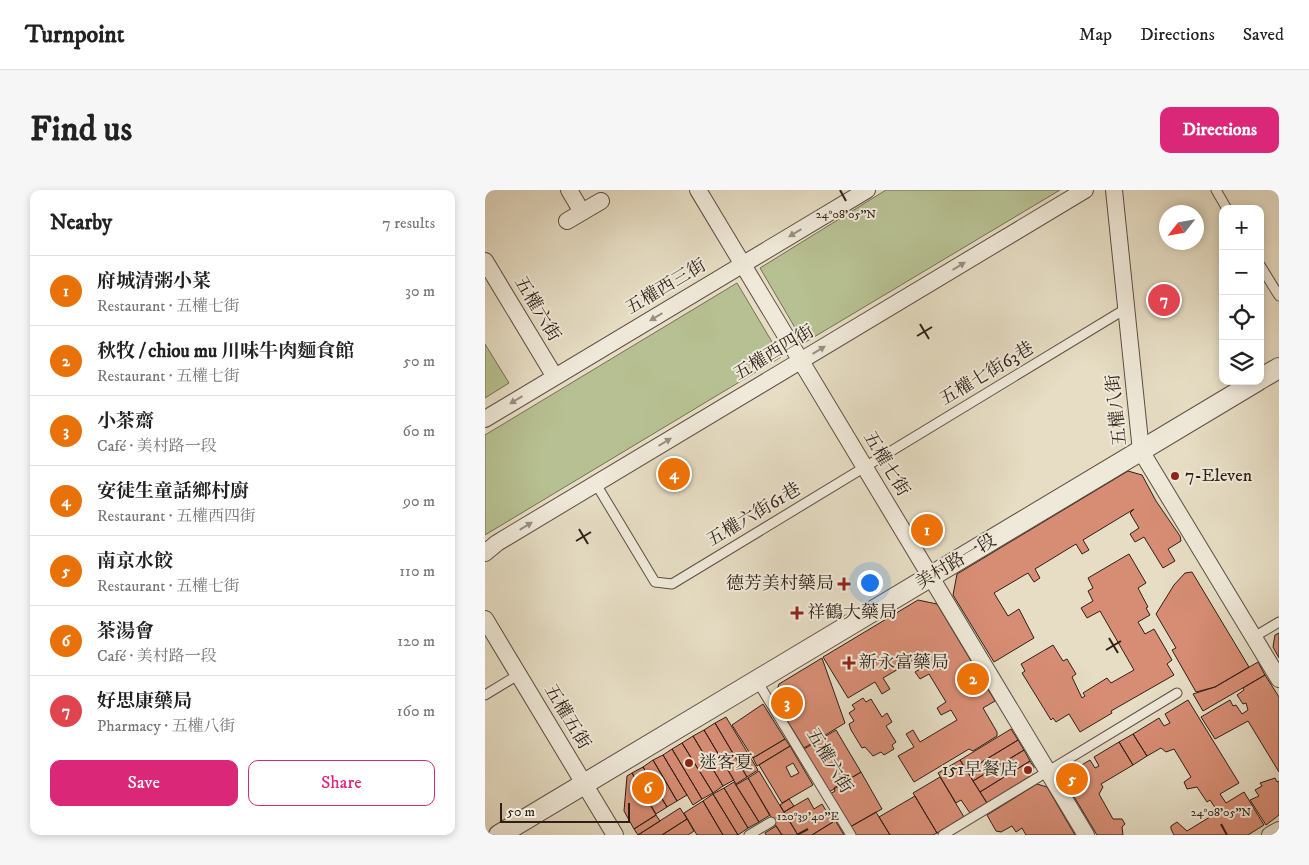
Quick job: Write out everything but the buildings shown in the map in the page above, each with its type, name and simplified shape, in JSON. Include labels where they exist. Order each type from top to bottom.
[{"type":"street","points":[[569,190],[582,212]]},
{"type":"street","name":"五權七街","points":[[698,190],[1086,835]]},
{"type":"street","name":"五權西三街","points":[[485,419],[867,190]]},
{"type":"street","name":"五權西四街","points":[[485,552],[497,543],[1085,190]]},
{"type":"street","name":"五權八街","points":[[1114,190],[1141,451],[1279,679]]},
{"type":"street","points":[[567,221],[601,201]]},
{"type":"street","name":"五權六街","points":[[485,261],[555,377]]},
{"type":"street","name":"美村路一段","points":[[499,835],[1141,451],[1269,377]]},
{"type":"street","name":"五權五街","points":[[485,619],[615,835]]},
{"type":"street","points":[[1270,835],[1279,830]]},
{"type":"lane","points":[[1216,190],[1225,205]]},
{"type":"lane","points":[[1264,272],[1279,296]]},
{"type":"lane","name":"五權七街63巷","points":[[864,467],[1127,308]]},
{"type":"lane","name":"五權六街61巷","points":[[596,484],[655,582],[671,584],[864,467]]},
{"type":"lane","points":[[1254,637],[1279,622]]},
{"type":"lane","points":[[485,695],[518,674]]},
{"type":"lane","name":"五權六街","points":[[757,681],[851,835]]},
{"type":"lane","points":[[943,835],[1177,693]]},
{"type":"lane","points":[[749,835],[771,822]]},
{"type":"green space","points":[[886,190],[1060,190],[804,343],[760,268]]},
{"type":"green space","points":[[737,283],[781,357],[485,535],[485,435]]},
{"type":"green space","points":[[485,344],[509,383],[485,398]]},
{"type":"place","name":"好思康藥局","points":[[1164,300]]},
{"type":"place","name":"安徒生童話鄉村廚","points":[[674,474]]},
{"type":"place","name":"7-Eleven","points":[[1175,476]]},
{"type":"place","name":"府城清粥小菜","points":[[927,530]]},
{"type":"place","name":"德芳美村藥局","points":[[844,584]]},
{"type":"place","name":"祥鶴大藥局","points":[[797,613]]},
{"type":"place","name":"新永富藥局","points":[[849,663]]},
{"type":"place","name":"秋牧 / chiou mu 川味牛肉麵食館","points":[[973,679]]},
{"type":"place","name":"小茶齋","points":[[787,703]]},
{"type":"place","name":"迷客夏","points":[[689,763]]},
{"type":"place","name":"151早餐店","points":[[1028,770]]},
{"type":"place","name":"南京水餃","points":[[1072,779]]},
{"type":"place","name":"茶湯會","points":[[648,788]]}]
